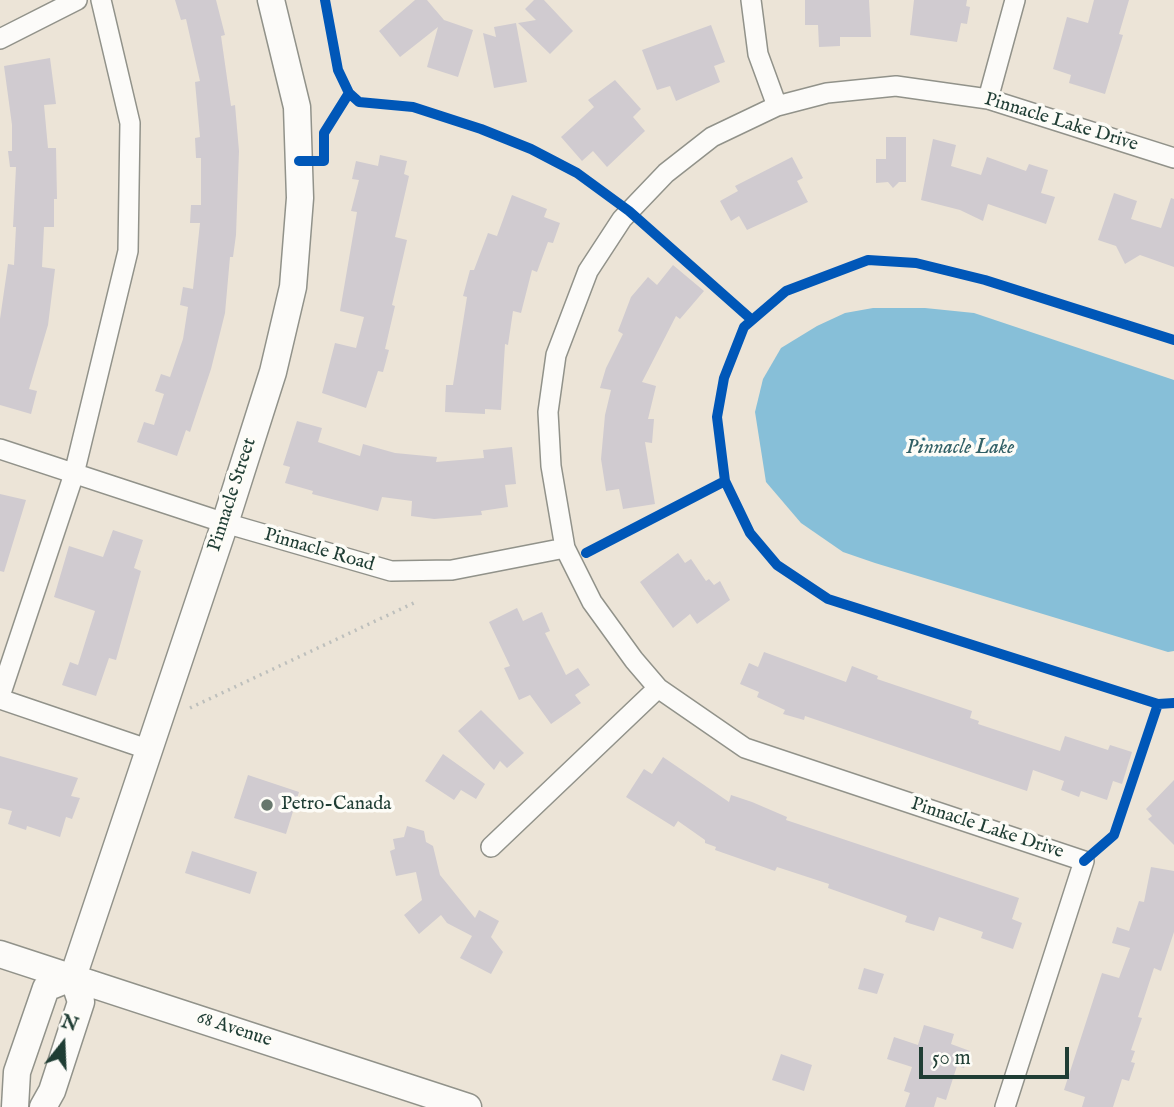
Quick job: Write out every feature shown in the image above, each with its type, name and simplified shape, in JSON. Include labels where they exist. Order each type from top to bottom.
[{"type":"street","points":[[0,39],[77,0]]},
{"type":"street","points":[[101,0],[130,123],[128,251],[74,474],[0,697],[149,750]]},
{"type":"street","name":"Pinnacle Street","points":[[73,977],[225,523],[273,372],[293,287],[300,198],[297,107],[271,0]]},
{"type":"street","points":[[751,0],[758,54],[777,106]]},
{"type":"street","points":[[988,99],[1015,0]]},
{"type":"street","name":"Pinnacle Lake Drive","points":[[1005,1107],[1084,861],[744,748],[658,688],[592,602],[565,548],[551,466],[548,412],[556,355],[588,271],[622,219],[666,173],[712,137],[777,106],[827,93],[896,86],[988,99],[1174,158]]},
{"type":"street","name":"Pinnacle Road","points":[[0,449],[225,523],[391,571],[452,570],[565,548]]},
{"type":"street","points":[[491,847],[658,688]]},
{"type":"street","name":"68 Avenue","points":[[0,954],[468,1107]]},
{"type":"street","points":[[15,1107],[17,1072],[46,988],[73,977],[81,1002],[52,1091],[43,1107]]},
{"type":"path","points":[[190,708],[418,601]]},
{"type":"water","name":"Pinnacle Lake","points":[[873,308],[925,308],[974,313],[1174,380],[1174,651],[1168,652],[875,563],[843,552],[801,523],[766,482],[755,412],[763,379],[781,348],[845,313]]},
{"type":"building","points":[[175,0],[216,0],[225,35],[221,36],[231,106],[235,105],[239,151],[236,235],[233,257],[230,257],[225,313],[211,369],[190,432],[186,430],[177,456],[137,442],[144,422],[154,425],[164,394],[155,391],[161,374],[170,377],[183,339],[188,307],[180,305],[183,287],[193,289],[200,223],[190,223],[191,205],[201,205],[201,158],[196,158],[195,138],[200,137],[195,82],[200,81],[186,19],[181,20]]},
{"type":"building","points":[[415,0],[427,0],[444,20],[473,30],[458,77],[427,67],[438,27],[400,57],[379,31]]},
{"type":"building","points":[[534,0],[544,0],[573,31],[550,54],[518,23],[536,20],[525,9]]},
{"type":"building","points":[[805,0],[869,0],[871,37],[840,37],[840,46],[819,47],[818,25],[805,25]]},
{"type":"building","points":[[914,0],[967,0],[966,6],[970,7],[967,24],[961,23],[957,42],[910,35]]},
{"type":"building","points":[[1094,0],[1129,0],[1119,34],[1123,35],[1105,94],[1069,83],[1071,75],[1053,69],[1067,17],[1088,23]]},
{"type":"building","points":[[516,23],[527,82],[494,88],[483,33],[496,37],[494,27]]},
{"type":"building","points":[[711,25],[725,62],[714,66],[720,82],[676,101],[670,86],[657,90],[642,50]]},
{"type":"building","points":[[50,58],[56,104],[44,105],[48,148],[56,148],[57,199],[54,199],[54,227],[44,227],[42,267],[55,269],[48,325],[29,389],[37,391],[31,414],[0,405],[0,319],[8,264],[14,265],[16,227],[13,227],[16,167],[10,167],[8,151],[12,151],[12,125],[4,66]]},
{"type":"building","points":[[615,80],[641,109],[633,117],[645,131],[607,167],[593,151],[582,161],[561,137],[594,107],[588,100]]},
{"type":"building","points":[[886,137],[906,137],[906,182],[899,182],[893,188],[888,182],[876,183],[876,159],[886,159]]},
{"type":"building","points":[[933,139],[956,145],[951,166],[981,175],[987,157],[1026,171],[1029,164],[1048,170],[1041,193],[1055,197],[1046,224],[988,204],[983,221],[960,210],[921,200]]},
{"type":"building","points":[[380,155],[407,161],[404,174],[409,176],[395,237],[407,240],[392,305],[395,306],[385,349],[389,350],[383,372],[378,371],[366,408],[322,393],[335,343],[356,348],[364,317],[340,311],[357,212],[351,211],[359,180],[352,179],[356,161],[378,166]]},
{"type":"building","points":[[792,157],[803,178],[797,181],[808,202],[747,230],[739,216],[731,221],[720,201],[738,191],[735,186]]},
{"type":"building","points":[[1114,193],[1137,201],[1131,219],[1161,228],[1171,198],[1174,199],[1174,267],[1140,255],[1125,264],[1116,246],[1098,240]]},
{"type":"building","points":[[512,195],[547,209],[544,217],[560,223],[553,243],[548,242],[537,272],[532,270],[521,313],[513,311],[508,345],[505,344],[501,410],[485,409],[485,414],[445,412],[446,385],[453,385],[467,297],[463,296],[470,270],[474,270],[488,233],[497,236]]},
{"type":"building","points":[[673,265],[704,291],[680,319],[676,316],[642,382],[656,386],[648,419],[654,419],[652,443],[645,442],[655,504],[623,509],[619,489],[606,491],[601,459],[605,415],[611,390],[600,388],[606,368],[623,334],[618,331],[631,297],[648,277],[657,285]]},
{"type":"building","points":[[297,421],[322,428],[318,442],[360,456],[363,444],[395,453],[437,457],[436,462],[484,458],[483,450],[512,447],[516,484],[505,485],[508,507],[481,511],[482,515],[434,519],[411,516],[412,501],[382,497],[378,511],[312,494],[313,491],[285,483],[290,467],[283,465]]},
{"type":"building","points":[[0,494],[26,500],[4,572],[0,571]]},
{"type":"building","points":[[113,530],[143,540],[134,568],[141,571],[116,660],[109,658],[96,696],[62,685],[70,662],[78,665],[95,611],[54,597],[69,546],[103,557]]},
{"type":"building","points":[[678,553],[685,563],[691,559],[706,581],[709,579],[714,585],[720,581],[730,600],[697,624],[690,614],[673,628],[640,582]]},
{"type":"building","points":[[517,608],[523,621],[542,612],[550,631],[545,633],[566,675],[578,668],[590,685],[575,695],[581,703],[551,724],[530,695],[519,700],[504,668],[510,666],[489,622]]},
{"type":"building","points":[[764,652],[846,682],[852,666],[878,676],[877,679],[972,711],[970,718],[979,721],[978,724],[1060,751],[1065,736],[1108,750],[1110,745],[1132,752],[1122,784],[1113,781],[1107,800],[1081,791],[1079,797],[1061,790],[1064,781],[1033,770],[1027,791],[805,716],[804,720],[783,714],[785,710],[757,697],[759,692],[740,684],[749,663],[758,667]]},
{"type":"building","points":[[481,710],[524,753],[507,768],[500,761],[494,770],[458,731]]},
{"type":"building","points":[[443,754],[485,784],[476,799],[461,790],[454,800],[425,781]]},
{"type":"building","points":[[0,756],[78,778],[71,796],[80,798],[72,819],[66,817],[60,837],[27,826],[26,830],[8,824],[12,811],[0,808]]},
{"type":"building","points":[[663,757],[729,802],[731,795],[787,817],[786,820],[1019,898],[1012,919],[1022,923],[1013,949],[981,938],[983,932],[939,917],[934,931],[905,922],[907,916],[828,888],[829,884],[777,867],[775,871],[715,850],[716,847],[705,843],[705,840],[678,821],[674,827],[626,797],[644,769],[652,774]]},
{"type":"building","name":"Petro-Canada","points":[[248,775],[299,792],[286,834],[234,818]]},
{"type":"building","points":[[1174,780],[1174,845],[1148,819],[1152,816],[1146,809]]},
{"type":"building","points":[[407,826],[424,831],[426,842],[433,846],[440,875],[475,918],[479,910],[499,921],[491,937],[503,952],[491,974],[460,958],[472,936],[447,923],[441,915],[419,934],[404,915],[422,900],[416,872],[396,876],[390,851],[395,849],[393,839],[404,837]]},
{"type":"building","points":[[192,851],[257,872],[250,894],[185,873]]},
{"type":"building","points":[[1151,867],[1174,871],[1174,932],[1161,971],[1154,968],[1138,1017],[1142,1018],[1131,1050],[1135,1051],[1131,1062],[1135,1063],[1129,1081],[1122,1079],[1113,1107],[1082,1107],[1085,1097],[1064,1090],[1102,973],[1119,978],[1130,948],[1112,943],[1117,927],[1129,931],[1139,901],[1144,902]]},
{"type":"building","points":[[864,968],[884,974],[877,994],[858,989]]},
{"type":"building","points":[[924,1025],[954,1034],[951,1044],[970,1051],[964,1068],[957,1066],[946,1100],[937,1097],[934,1107],[905,1107],[910,1093],[904,1091],[912,1067],[887,1059],[894,1037],[918,1045]]},
{"type":"building","points":[[781,1054],[812,1065],[804,1091],[772,1080]]},
{"type":"cycle path","points":[[325,0],[338,70],[349,93],[359,102],[413,107],[481,129],[531,149],[577,173],[629,211],[752,320]]},
{"type":"cycle path","points":[[299,161],[324,161],[324,133],[349,93]]},
{"type":"cycle path","points":[[1174,340],[985,280],[916,263],[868,260],[786,291],[744,327],[724,378],[717,417],[725,481],[750,533],[777,565],[828,599],[1158,704],[1174,703]]},
{"type":"cycle path","points":[[586,553],[725,481]]},
{"type":"cycle path","points":[[1084,861],[1114,835],[1158,704]]},
{"type":"place","name":"Petro-Canada","points":[[267,805]]}]
